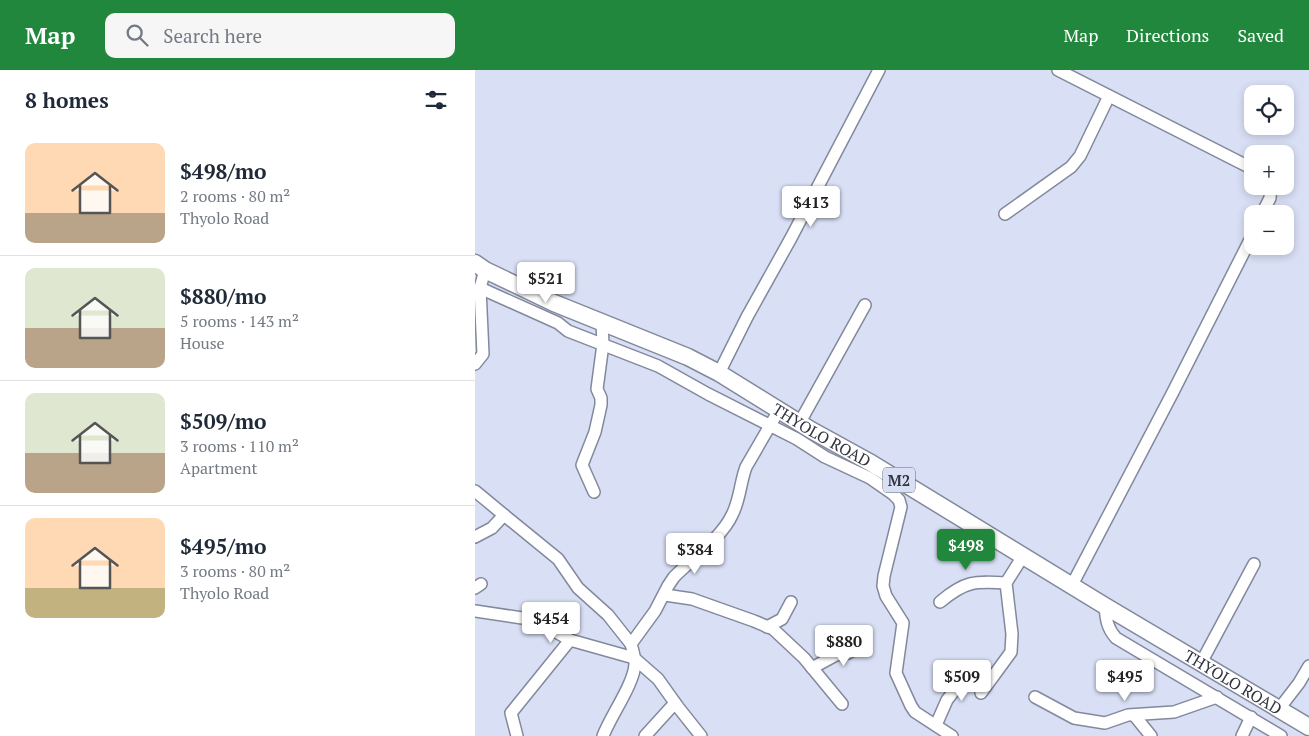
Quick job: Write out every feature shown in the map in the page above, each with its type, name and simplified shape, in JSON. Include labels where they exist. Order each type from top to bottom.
[{"type":"highway","name":"THYOLO ROAD","points":[[480,266],[554,303],[688,357],[719,373],[779,410],[805,432],[870,471],[1023,556],[1309,727]]},
{"type":"street","points":[[719,373],[879,70]]},
{"type":"street","points":[[1058,70],[1244,164]]},
{"type":"street","points":[[1005,214],[1071,167],[1080,156],[1109,96]]},
{"type":"street","points":[[1072,585],[1244,252]]},
{"type":"street","points":[[475,364],[483,354],[477,291],[480,266]]},
{"type":"street","points":[[477,291],[558,323],[567,331],[658,366],[771,426],[805,432],[865,305]]},
{"type":"street","points":[[594,492],[582,465],[595,432],[601,405],[601,398],[597,389],[603,344],[602,323]]},
{"type":"street","points":[[631,644],[655,611],[665,595],[667,586],[674,577],[724,529],[738,502],[744,472],[779,410]]},
{"type":"street","points":[[870,471],[899,500],[901,507],[883,586],[886,596],[903,623],[896,673],[915,712],[952,736]]},
{"type":"street","points":[[475,491],[558,559],[579,588],[608,615],[631,644],[635,666],[630,684],[611,717],[603,736]]},
{"type":"street","points":[[475,537],[492,528],[504,514]]},
{"type":"street","points":[[981,693],[1011,652],[1012,634],[1006,583],[1023,556]]},
{"type":"street","points":[[1201,663],[1254,564]]},
{"type":"street","points":[[940,602],[964,585],[975,582],[1006,583]]},
{"type":"street","points":[[665,595],[692,600],[754,621],[780,635],[812,668],[842,704]]},
{"type":"street","points":[[767,627],[782,619],[791,602]]},
{"type":"street","points":[[1105,606],[1109,630],[1116,638],[1281,736]]},
{"type":"street","points":[[475,611],[529,619],[570,640],[634,658],[658,679],[701,736]]},
{"type":"street","points":[[517,736],[511,713],[570,640]]},
{"type":"street","points":[[812,668],[836,655],[848,653],[864,644]]},
{"type":"street","points":[[1279,709],[1299,683],[1309,666]]},
{"type":"street","points":[[936,725],[947,700],[971,669]]},
{"type":"street","points":[[1035,697],[1074,718],[1105,723],[1121,717],[1174,712],[1217,698]]},
{"type":"street","points":[[645,736],[675,704]]},
{"type":"street","points":[[1134,715],[1151,736]]},
{"type":"street","points":[[1242,736],[1251,717]]}]
